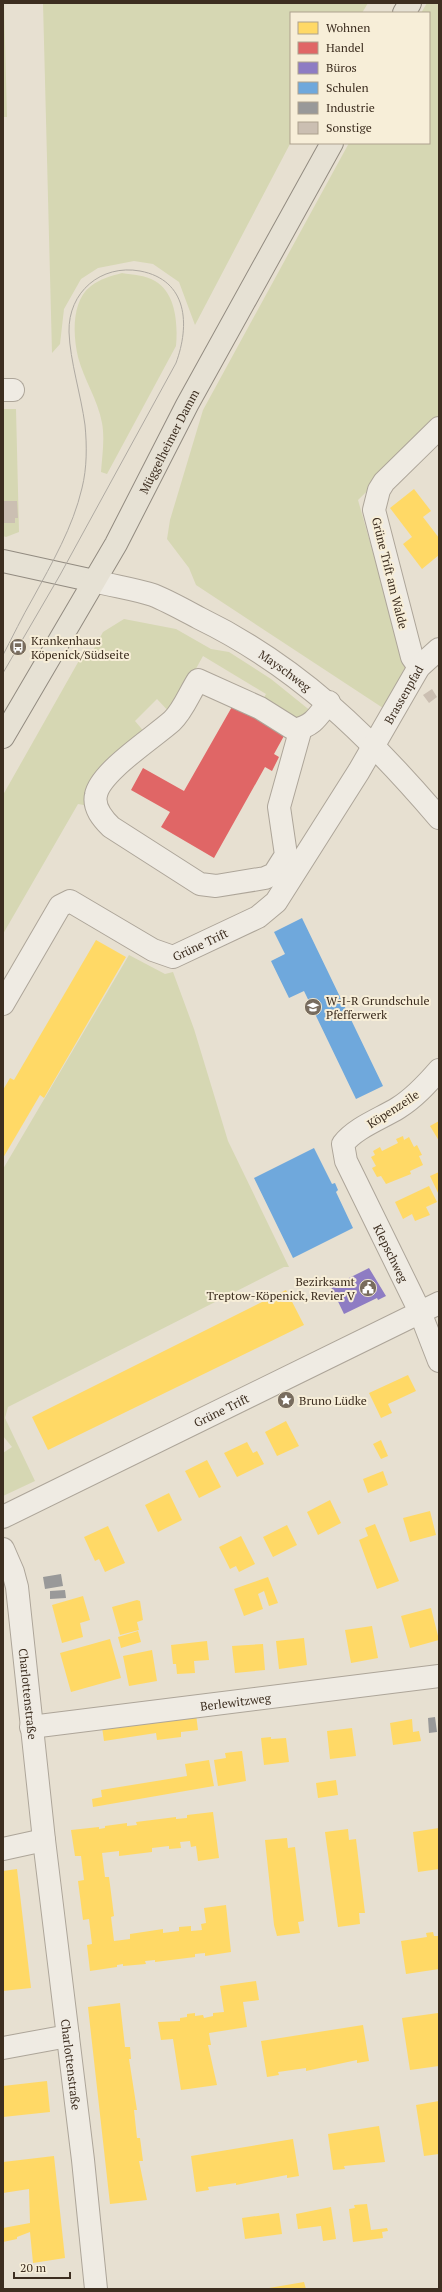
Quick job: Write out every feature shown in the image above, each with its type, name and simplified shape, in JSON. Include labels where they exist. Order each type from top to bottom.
[{"type":"main road","points":[[405,12],[410,3]]},
{"type":"main road","name":"Müggelheimer Damm","points":[[3,738],[116,544],[187,405],[331,144]]},
{"type":"main road","points":[[3,562],[94,581]]},
{"type":"street","name":"Grüne Trift am Walde","points":[[419,667],[412,656],[374,510],[378,490],[384,482],[439,428]]},
{"type":"street","name":"Mayschweg","points":[[94,581],[152,595],[244,640],[329,702],[374,745],[439,818]]},
{"type":"street","name":"Brassenpfad","points":[[374,745],[419,667],[439,649]]},
{"type":"street","points":[[301,728],[279,807],[286,855],[274,874],[265,878],[216,886],[200,884],[111,827],[101,817],[97,808],[96,796],[103,779],[174,720],[198,680],[260,708],[295,730],[301,728],[309,726],[329,702]]},
{"type":"street","name":"Grüne Trift","points":[[3,1004],[60,906],[70,901],[151,949],[173,957],[258,917],[276,902],[374,745]]},
{"type":"street","name":"Köpenzeile","points":[[343,1144],[356,1133],[409,1101],[421,1092],[439,1070]]},
{"type":"street","name":"Klepschweg","points":[[343,1144],[346,1161],[429,1308],[439,1361]]},
{"type":"street","name":"Grüne Trift","points":[[3,1517],[429,1308]]},
{"type":"street","name":"Charlottenstraße","points":[[3,1549],[14,1572],[17,1587],[31,1727],[83,2160],[96,2289]]},
{"type":"street","name":"Berlewitzweg","points":[[31,1727],[439,1676]]},
{"type":"street","points":[[3,1849],[44,1840]]},
{"type":"street","points":[[3,2048],[68,2036]]},
{"type":"green space","points":[[4,3],[7,117],[3,117]]},
{"type":"green space","points":[[43,3],[368,3],[363,12],[290,12],[290,144],[195,325],[179,282],[153,264],[134,261],[98,268],[81,279],[64,309],[60,344],[52,353]]},
{"type":"green space","points":[[427,3],[439,3],[439,421],[358,500],[407,672],[383,708],[196,585],[189,568],[167,539],[170,520],[203,410],[348,144],[430,144],[430,12],[422,12]]},
{"type":"green space","points":[[122,273],[143,276],[162,286],[171,301],[174,310],[177,328],[176,346],[107,474],[101,472],[103,442],[102,423],[78,357],[75,339],[75,319],[80,300],[84,292],[102,280]]},
{"type":"green space","points":[[3,409],[16,409],[19,532],[6,537],[3,536]]},
{"type":"green space","points":[[124,619],[176,629],[211,649],[229,652],[271,679],[312,712],[295,720],[262,701],[266,694],[203,656],[171,714],[157,699],[135,721],[146,734],[95,807],[78,804],[3,934],[3,795],[81,657],[88,660],[103,632]]},
{"type":"green space","points":[[129,955],[165,974],[173,972],[194,1029],[228,1141],[289,1267],[284,1267],[8,1407],[5,1418],[35,1481],[3,1496],[3,1453],[12,1447],[3,1436],[3,1169]]},
{"type":"building: Wohnen","points":[[414,489],[431,511],[423,517],[439,538],[439,555],[422,569],[403,544],[412,537],[390,508]]},
{"type":"building: Wohnen","points":[[96,940],[126,957],[44,1098],[40,1095],[3,1158],[3,1090],[10,1078],[14,1080]]},
{"type":"building: Wohnen","points":[[439,1121],[439,1141],[430,1126]]},
{"type":"building: Wohnen","points":[[403,1136],[404,1140],[409,1137],[414,1147],[417,1145],[422,1155],[419,1156],[423,1165],[410,1171],[411,1174],[386,1184],[381,1176],[377,1177],[372,1168],[376,1166],[371,1157],[375,1155],[373,1151],[380,1147],[382,1151],[398,1143],[396,1139]]},
{"type":"building: Wohnen","points":[[439,1172],[439,1195],[430,1176]]},
{"type":"building: Wohnen","points":[[429,1186],[437,1202],[426,1207],[430,1215],[415,1221],[412,1214],[403,1219],[395,1202]]},
{"type":"building: Wohnen","points":[[286,1290],[304,1325],[48,1450],[32,1417]]},
{"type":"building: Wohnen","points":[[408,1375],[416,1391],[388,1404],[392,1413],[381,1418],[369,1393]]},
{"type":"building: Wohnen","points":[[286,1421],[299,1446],[277,1456],[265,1432]]},
{"type":"building: Wohnen","points":[[381,1440],[388,1456],[381,1459],[373,1444]]},
{"type":"building: Wohnen","points":[[247,1442],[253,1453],[257,1451],[264,1464],[237,1477],[224,1453]]},
{"type":"building: Wohnen","points":[[207,1460],[221,1487],[199,1498],[185,1471]]},
{"type":"building: Wohnen","points":[[383,1471],[388,1485],[368,1493],[363,1479]]},
{"type":"building: Wohnen","points":[[169,1493],[182,1520],[158,1532],[145,1505]]},
{"type":"building: Wohnen","points":[[330,1500],[341,1523],[318,1535],[307,1512]]},
{"type":"building: Wohnen","points":[[430,1511],[436,1535],[410,1542],[403,1518]]},
{"type":"building: Wohnen","points":[[375,1524],[399,1581],[377,1589],[359,1540],[368,1536],[365,1528]]},
{"type":"building: Wohnen","points":[[287,1525],[297,1545],[273,1557],[263,1537]]},
{"type":"building: Wohnen","points":[[108,1526],[125,1563],[105,1572],[99,1559],[95,1561],[84,1537]]},
{"type":"building: Wohnen","points":[[241,1536],[255,1564],[239,1572],[236,1566],[230,1569],[219,1547]]},
{"type":"building: Wohnen","points":[[268,1577],[278,1603],[269,1606],[264,1591],[258,1594],[263,1609],[244,1616],[234,1589]]},
{"type":"building: Wohnen","points":[[83,1596],[90,1620],[80,1623],[83,1637],[62,1643],[52,1605]]},
{"type":"building: Wohnen","points":[[137,1600],[140,1601],[143,1620],[137,1622],[139,1630],[120,1635],[112,1607]]},
{"type":"building: Wohnen","points":[[431,1608],[439,1640],[410,1648],[401,1616]]},
{"type":"building: Wohnen","points":[[372,1626],[378,1658],[351,1663],[345,1630]]},
{"type":"building: Wohnen","points":[[138,1631],[141,1642],[121,1648],[118,1637]]},
{"type":"building: Wohnen","points":[[304,1638],[307,1665],[279,1669],[276,1641]]},
{"type":"building: Wohnen","points":[[110,1639],[121,1678],[71,1692],[60,1653]]},
{"type":"building: Wohnen","points":[[207,1641],[209,1660],[194,1661],[195,1673],[177,1674],[176,1664],[173,1664],[171,1645]]},
{"type":"building: Wohnen","points":[[263,1644],[265,1670],[235,1673],[232,1646]]},
{"type":"building: Wohnen","points":[[152,1650],[157,1681],[129,1686],[123,1656]]},
{"type":"building: Wohnen","points":[[196,1714],[198,1730],[181,1732],[181,1737],[157,1740],[156,1733],[104,1741],[102,1727]]},
{"type":"building: Wohnen","points":[[412,1719],[413,1732],[419,1731],[421,1741],[393,1745],[390,1723]]},
{"type":"building: Wohnen","points":[[352,1728],[356,1756],[330,1759],[327,1731]]},
{"type":"building: Wohnen","points":[[271,1737],[271,1739],[286,1738],[289,1762],[264,1765],[261,1738]]},
{"type":"building: Wohnen","points":[[242,1751],[246,1781],[218,1786],[214,1760],[226,1758],[225,1753]]},
{"type":"building: Wohnen","points":[[209,1760],[214,1786],[93,1807],[92,1799],[102,1797],[101,1790],[187,1776],[185,1764]]},
{"type":"building: Wohnen","points":[[336,1780],[338,1795],[318,1798],[316,1783]]},
{"type":"building: Wohnen","points":[[213,1812],[219,1858],[198,1861],[196,1846],[191,1847],[190,1841],[180,1842],[181,1848],[169,1849],[169,1846],[152,1848],[152,1852],[119,1856],[119,1851],[102,1853],[105,1877],[109,1877],[114,1916],[111,1917],[114,1941],[130,1939],[130,1934],[163,1929],[163,1933],[179,1931],[179,1927],[191,1926],[191,1931],[202,1930],[201,1924],[206,1923],[204,1908],[226,1905],[231,1952],[205,1956],[205,1953],[195,1954],[195,1957],[155,1962],[155,1960],[145,1961],[146,1964],[123,1966],[123,1964],[117,1965],[117,1967],[90,1971],[87,1945],[92,1944],[89,1919],[83,1920],[78,1881],[84,1880],[81,1856],[75,1856],[71,1830],[99,1827],[99,1829],[105,1828],[105,1826],[127,1823],[127,1826],[137,1825],[136,1822],[176,1817],[176,1819],[187,1818],[187,1815]]},
{"type":"building: Wohnen","points":[[439,1828],[439,1869],[418,1872],[413,1832]]},
{"type":"building: Wohnen","points":[[348,1829],[349,1840],[356,1839],[365,1913],[359,1913],[360,1924],[338,1927],[325,1832]]},
{"type":"building: Wohnen","points":[[287,1838],[288,1848],[295,1847],[304,1921],[298,1922],[300,1933],[277,1936],[274,1925],[265,1840]]},
{"type":"building: Wohnen","points":[[17,1869],[31,1988],[3,1991],[3,1871]]},
{"type":"building: Wohnen","points":[[433,1932],[434,1936],[439,1936],[439,1969],[406,1974],[401,1941],[427,1937],[426,1933]]},
{"type":"building: Wohnen","points":[[256,1981],[259,2000],[243,2002],[247,2027],[209,2033],[211,2045],[208,2045],[217,2085],[181,2090],[173,2039],[161,2040],[158,2022],[180,2021],[180,2018],[187,2017],[187,2014],[195,2013],[195,2016],[203,2015],[204,2018],[213,2016],[213,2013],[224,2012],[220,1986]]},
{"type":"building: Wohnen","points":[[120,2003],[125,2047],[130,2047],[131,2059],[129,2059],[137,2110],[134,2110],[137,2138],[140,2138],[143,2161],[139,2161],[147,2200],[110,2204],[88,2007]]},
{"type":"building: Wohnen","points":[[438,2013],[439,2066],[410,2070],[402,2018]]},
{"type":"building: Wohnen","points":[[363,2025],[369,2061],[357,2063],[357,2060],[306,2071],[306,2068],[278,2072],[279,2075],[267,2077],[261,2041]]},
{"type":"building: Wohnen","points":[[47,2081],[50,2112],[3,2117],[3,2086]]},
{"type":"building: Wohnen","points":[[439,2101],[439,2154],[424,2156],[416,2105]]},
{"type":"building: Wohnen","points":[[379,2126],[385,2162],[344,2166],[345,2169],[333,2170],[328,2134]]},
{"type":"building: Wohnen","points":[[293,2139],[299,2176],[287,2178],[287,2175],[236,2185],[236,2183],[208,2187],[209,2190],[196,2192],[191,2156]]},
{"type":"building: Wohnen","points":[[54,2156],[65,2258],[33,2263],[30,2232],[17,2237],[17,2239],[3,2242],[3,2228],[30,2223],[29,2189],[3,2193],[3,2162]]},
{"type":"building: Wohnen","points":[[367,2204],[371,2230],[387,2228],[388,2231],[382,2232],[383,2238],[353,2242],[349,2209],[355,2208],[354,2205]]},
{"type":"building: Wohnen","points":[[331,2207],[336,2239],[323,2241],[321,2226],[298,2229],[296,2214]]},
{"type":"building: Wohnen","points":[[279,2213],[282,2234],[245,2239],[242,2218]]},
{"type":"building: Wohnen","points":[[304,2282],[306,2289],[269,2289],[269,2288]]},
{"type":"building: Handel","points":[[233,705],[285,734],[274,754],[279,757],[272,771],[265,767],[214,858],[161,827],[170,812],[131,790],[143,768],[184,791]]},
{"type":"building: Büros","points":[[369,1268],[386,1296],[378,1300],[377,1298],[344,1314],[331,1287]]},
{"type":"building: Schulen","points":[[302,918],[383,1086],[356,1099],[304,991],[289,998],[271,961],[285,954],[274,932]]},
{"type":"building: Schulen","points":[[314,1148],[332,1184],[335,1183],[338,1190],[336,1192],[353,1228],[293,1258],[254,1178]]},
{"type":"building: Industrie","points":[[61,1574],[63,1586],[45,1589],[43,1577]]},
{"type":"building: Industrie","points":[[65,1590],[66,1598],[50,1599],[50,1591]]},
{"type":"building: Industrie","points":[[435,1717],[437,1732],[429,1733],[428,1718]]},
{"type":"building: Sonstige","points":[[3,501],[17,501],[18,518],[15,518],[15,523],[3,523]]},
{"type":"building: Sonstige","points":[[432,689],[437,697],[429,703],[423,695]]},
{"type":"tram line","points":[[3,655],[68,531],[84,480],[86,457],[85,425],[71,355],[69,332],[70,318],[74,305],[81,293],[90,284],[100,277],[112,272],[126,270],[140,271],[156,276],[168,284],[176,294],[181,306],[183,334],[176,363],[60,575],[3,673]]},
{"type":"place","name":"Krankenhaus Köpenick/Südseite","points":[[18,647]]},
{"type":"place","name":"W-I-R Grundschule Pfefferwerk","points":[[313,1007]]},
{"type":"place","name":"Bezirksamt Treptow-Köpenick, Revier V","points":[[368,1288]]},
{"type":"place","name":"Bruno Lüdke","points":[[286,1400]]}]
